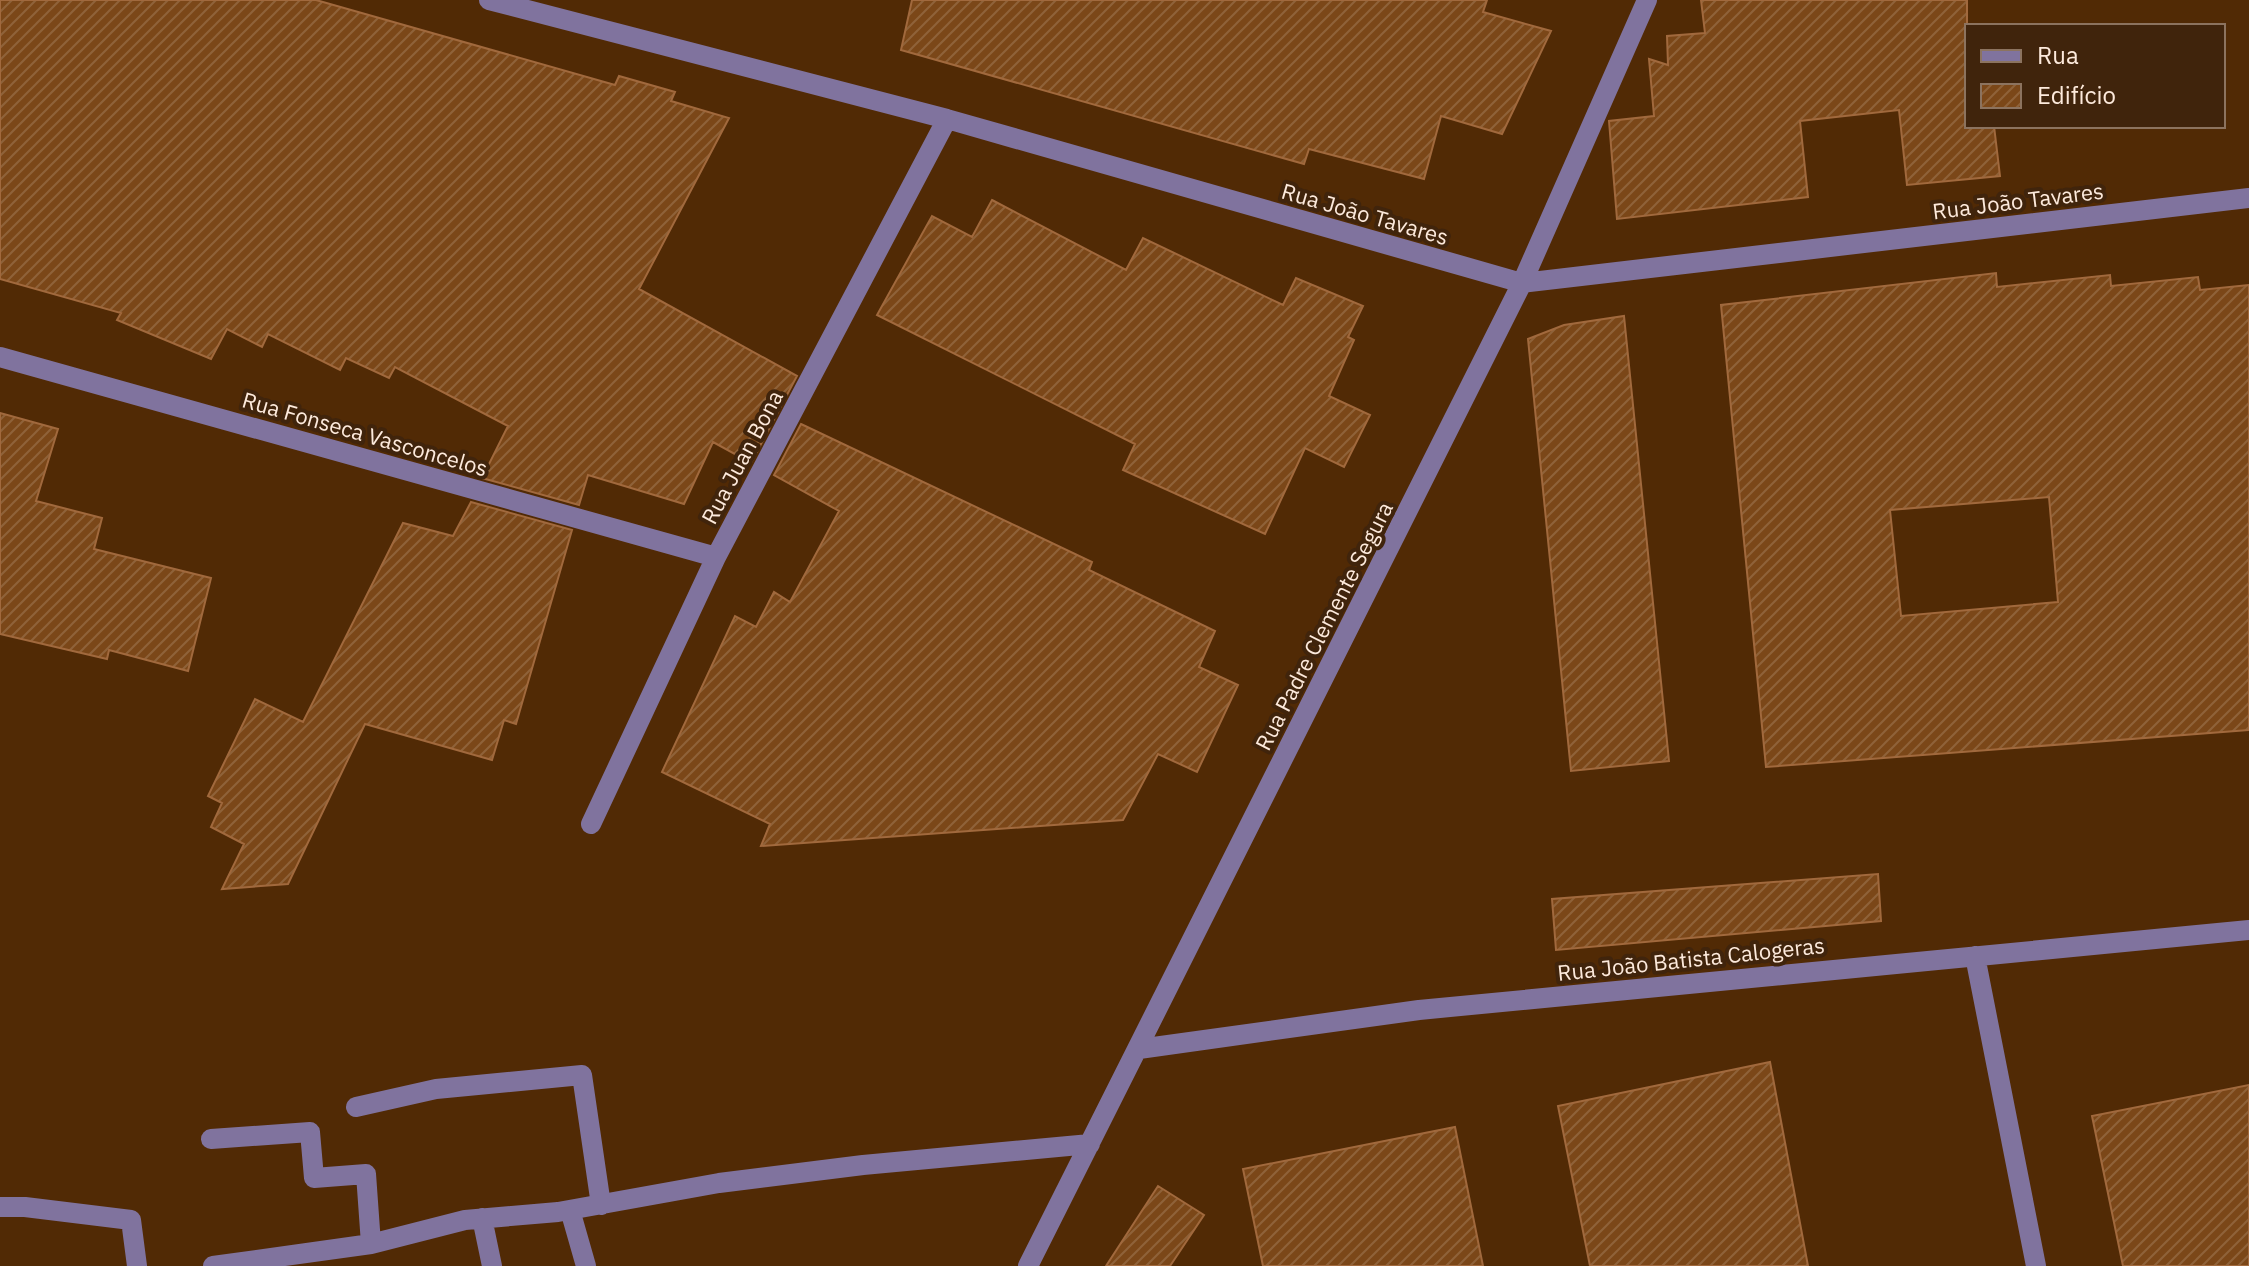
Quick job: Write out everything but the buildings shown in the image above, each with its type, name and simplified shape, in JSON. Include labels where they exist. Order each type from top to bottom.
[{"type":"street","name":"Rua João Tavares","points":[[489,0],[947,119],[1522,283],[2249,198]]},
{"type":"street","name":"Rua Padre Clemente Segura","points":[[1028,1266],[1522,283],[1647,0]]},
{"type":"street","name":"Rua Juan Bona","points":[[591,824],[716,557],[947,119]]},
{"type":"street","name":"Rua Fonseca Vasconcelos","points":[[0,357],[716,557]]},
{"type":"street","name":"Rua João Batista Calogeras","points":[[1139,1049],[1419,1010],[2249,930]]},
{"type":"street","points":[[1975,956],[2036,1266]]},
{"type":"street","points":[[356,1107],[436,1089],[582,1075],[601,1205]]},
{"type":"street","points":[[211,1139],[310,1132],[314,1178],[366,1174],[371,1244]]},
{"type":"street","points":[[213,1266],[371,1244],[465,1220],[570,1210],[719,1183],[863,1165],[1090,1144]]},
{"type":"street","points":[[0,1207],[25,1207],[131,1220],[137,1266]]},
{"type":"street","points":[[570,1210],[586,1266]]},
{"type":"street","points":[[482,1218],[492,1266]]}]
